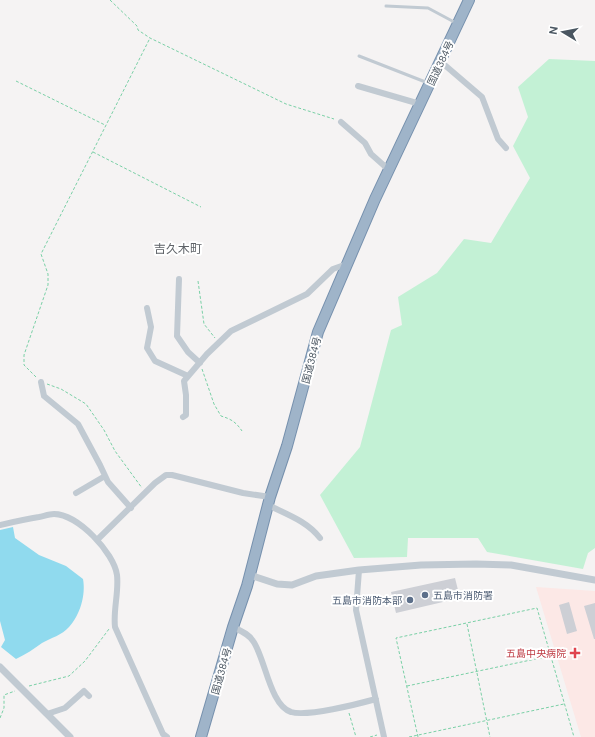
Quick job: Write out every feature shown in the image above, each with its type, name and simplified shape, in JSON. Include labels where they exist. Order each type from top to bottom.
[{"type":"highway","name":"国道384号","points":[[201,737],[233,627],[250,575],[269,501],[318,332],[375,199],[469,0]]},
{"type":"street","points":[[440,61],[482,97],[498,139],[506,148]]},
{"type":"street","points":[[358,86],[420,104]]},
{"type":"street","points":[[341,122],[364,143],[371,154],[389,170]]},
{"type":"street","points":[[182,417],[186,415],[184,381],[219,343],[231,332],[307,294],[333,269],[347,264]]},
{"type":"street","points":[[179,279],[177,336],[188,352],[200,363]]},
{"type":"street","points":[[147,308],[151,327],[147,348],[155,361],[188,376]]},
{"type":"street","points":[[42,382],[44,396],[78,424],[108,482],[130,508]]},
{"type":"street","points":[[97,540],[155,483],[166,475],[172,474],[269,501],[301,521],[320,538]]},
{"type":"street","points":[[76,493],[105,476]]},
{"type":"street","points":[[0,525],[54,514],[67,516],[97,540],[107,552],[113,561],[117,573],[118,585],[114,623],[115,627],[163,734],[167,737]]},
{"type":"street","points":[[250,575],[277,584],[292,585],[316,576],[359,570],[421,565],[476,564],[511,565],[595,580]]},
{"type":"street","points":[[359,570],[356,610],[384,735]]},
{"type":"street","points":[[233,627],[247,634],[253,640],[258,648],[275,694],[280,703],[289,712],[303,713],[347,706],[376,699]]},
{"type":"street","points":[[0,666],[70,737]]},
{"type":"street","points":[[47,714],[65,708],[84,691],[89,696]]},
{"type":"lane","points":[[386,6],[428,8],[458,24]]},
{"type":"lane","points":[[359,56],[430,83]]},
{"type":"path","points":[[110,0],[137,26],[138,30],[150,38],[286,104],[341,122]]},
{"type":"path","points":[[145,494],[115,451],[104,430],[86,404],[61,389],[42,382],[24,365],[24,355],[48,285],[48,274],[41,254],[150,38]]},
{"type":"path","points":[[16,81],[105,125]]},
{"type":"path","points":[[92,151],[201,207]]},
{"type":"path","points":[[198,281],[204,324],[219,343]]},
{"type":"path","points":[[200,363],[214,404],[221,416],[232,420],[237,424],[242,432]]},
{"type":"path","points":[[418,736],[396,638],[537,608],[574,737]]},
{"type":"path","points":[[0,718],[4,708],[4,695],[22,688],[69,676],[85,661],[114,623]]},
{"type":"path","points":[[466,623],[490,737]]},
{"type":"path","points":[[407,686],[550,656]]},
{"type":"path","points":[[408,737],[565,704]]},
{"type":"path","points":[[347,706],[356,737]]},
{"type":"path","points":[[370,737],[384,735]]},
{"type":"shaded area","name":"五島中央病院","points":[[536,587],[595,591],[595,737],[581,737]]},
{"type":"green space","points":[[549,59],[595,61],[595,548],[588,553],[583,569],[487,552],[478,538],[408,538],[407,557],[354,558],[320,495],[360,447],[391,330],[402,325],[398,297],[437,273],[464,239],[491,243],[530,178],[513,146],[528,117],[518,87]]},
{"type":"water","points":[[13,527],[15,538],[39,555],[66,566],[83,579],[84,585],[83,598],[79,611],[69,627],[60,634],[16,659],[1,647],[5,640],[0,621],[0,530]]},
{"type":"building","name":"五島市消防署","points":[[455,578],[460,598],[396,613],[391,592]]},
{"type":"building","points":[[569,602],[577,631],[567,634],[559,605]]},
{"type":"building","points":[[595,603],[595,639],[594,639],[584,606]]},
{"type":"place","name":"五島市消防署","points":[[425,595]]},
{"type":"place","name":"五島市消防本部","points":[[410,600]]},
{"type":"place","name":"五島中央病院","points":[[575,653]]},
{"type":"district","name":"吉久木町","points":[[178,249]]}]
